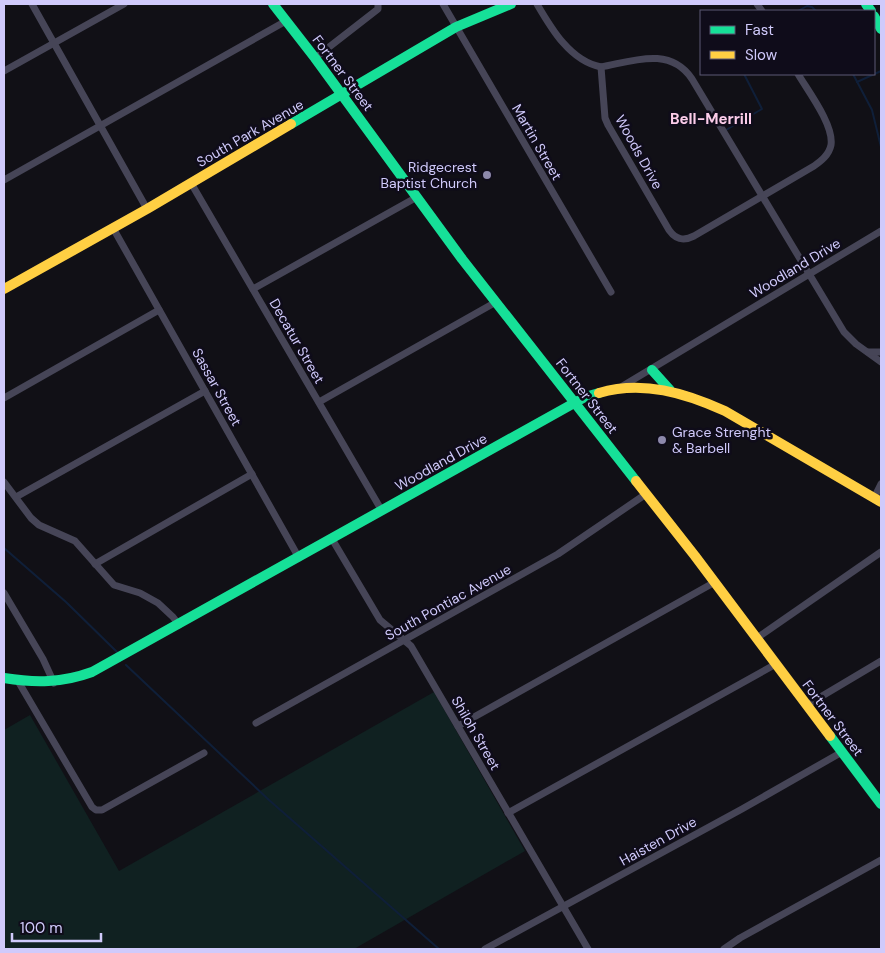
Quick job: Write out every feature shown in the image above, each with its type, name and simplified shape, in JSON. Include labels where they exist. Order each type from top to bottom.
[{"type":"street","points":[[32,4],[147,209]]},
{"type":"street","points":[[4,71],[124,4]]},
{"type":"street","name":"Fortner Street","points":[[273,4],[315,58],[416,197],[715,582],[881,804]]},
{"type":"street","points":[[315,58],[378,9],[378,4]]},
{"type":"street","name":"Martin Street","points":[[442,4],[611,292]]},
{"type":"street","name":"South Park Avenue","points":[[4,289],[147,209],[456,28],[511,4]]},
{"type":"street","points":[[536,4],[560,40],[581,58],[594,66],[601,67],[655,58],[670,60],[683,68],[692,79],[844,332],[856,344],[881,362]]},
{"type":"street","points":[[875,18],[881,29]]},
{"type":"street","points":[[4,180],[286,21]]},
{"type":"street","name":"Woods Drive","points":[[601,67],[605,118],[608,125],[674,236],[680,239],[689,238],[761,196]]},
{"type":"street","points":[[761,196],[820,162],[829,151],[831,138],[828,126],[799,75]]},
{"type":"street","name":"Decatur Street","points":[[191,183],[382,511]]},
{"type":"street","points":[[253,289],[416,197]]},
{"type":"street","name":"Sassar Street","points":[[113,228],[299,558]]},
{"type":"street","name":"Woodland Drive","points":[[4,678],[32,683],[54,683],[75,679],[92,672],[575,402],[598,392],[621,387],[652,370],[881,231]]},
{"type":"street","points":[[319,402],[496,302]]},
{"type":"street","points":[[4,398],[159,310]]},
{"type":"street","points":[[868,352],[881,352]]},
{"type":"street","points":[[652,370],[670,390]]},
{"type":"street","points":[[621,387],[670,390],[694,397],[725,411],[878,500],[881,484]]},
{"type":"street","points":[[16,497],[205,391]]},
{"type":"street","points":[[95,564],[252,474]]},
{"type":"street","points":[[4,482],[35,521],[75,541],[114,585],[140,593],[158,603],[173,617],[178,625]]},
{"type":"street","name":"South Pontiac Avenue","points":[[256,723],[558,554],[646,494]]},
{"type":"street","name":"Shiloh Street","points":[[332,539],[380,620],[411,646],[588,949]]},
{"type":"street","points":[[757,638],[881,552]]},
{"type":"street","points":[[458,726],[715,582]]},
{"type":"street","points":[[4,593],[44,659],[54,683]]},
{"type":"street","points":[[807,705],[881,661]]},
{"type":"street","points":[[508,813],[776,664]]},
{"type":"street","points":[[18,680],[92,807],[96,810],[102,810],[204,753]]},
{"type":"street","name":"Haisten Drive","points":[[485,949],[742,809],[842,752]]},
{"type":"street","points":[[724,949],[740,938],[881,860]]},
{"type":"shaded area","points":[[434,692],[525,851],[354,949],[4,949],[4,730],[30,715],[119,871]]},
{"type":"waterway","points":[[800,10],[807,6],[815,10]]},
{"type":"waterway","points":[[875,74],[881,71]]},
{"type":"waterway","points":[[726,130],[762,109],[745,75]]},
{"type":"waterway","points":[[854,75],[872,110],[881,147]]},
{"type":"waterway","points":[[857,82],[872,75]]},
{"type":"waterway","points":[[4,548],[66,602],[117,652]]},
{"type":"waterway","points":[[126,665],[269,800],[439,949]]},
{"type":"traffic: fast","points":[[273,4],[315,58],[462,259],[636,481]]},
{"type":"traffic: fast","points":[[291,124],[456,27],[511,4]]},
{"type":"traffic: fast","points":[[866,4],[870,10]]},
{"type":"traffic: fast","points":[[875,18],[881,29]]},
{"type":"traffic: fast","points":[[652,370],[670,390]]},
{"type":"traffic: fast","points":[[4,678],[48,681],[81,676],[92,672],[585,397],[599,393]]},
{"type":"traffic: fast","points":[[830,736],[881,804]]},
{"type":"traffic: slow","points":[[4,289],[147,209],[291,124]]},
{"type":"traffic: slow","points":[[599,393],[615,389],[648,388],[664,390],[695,399],[725,411],[881,502]]},
{"type":"traffic: slow","points":[[636,481],[695,556],[830,736]]},
{"type":"place","name":"Ridgecrest Baptist Church","points":[[487,175]]},
{"type":"place","name":"Grace Strenght & Barbell","points":[[662,440]]},
{"type":"district","name":"Bell-Merrill","points":[[711,119]]}]
